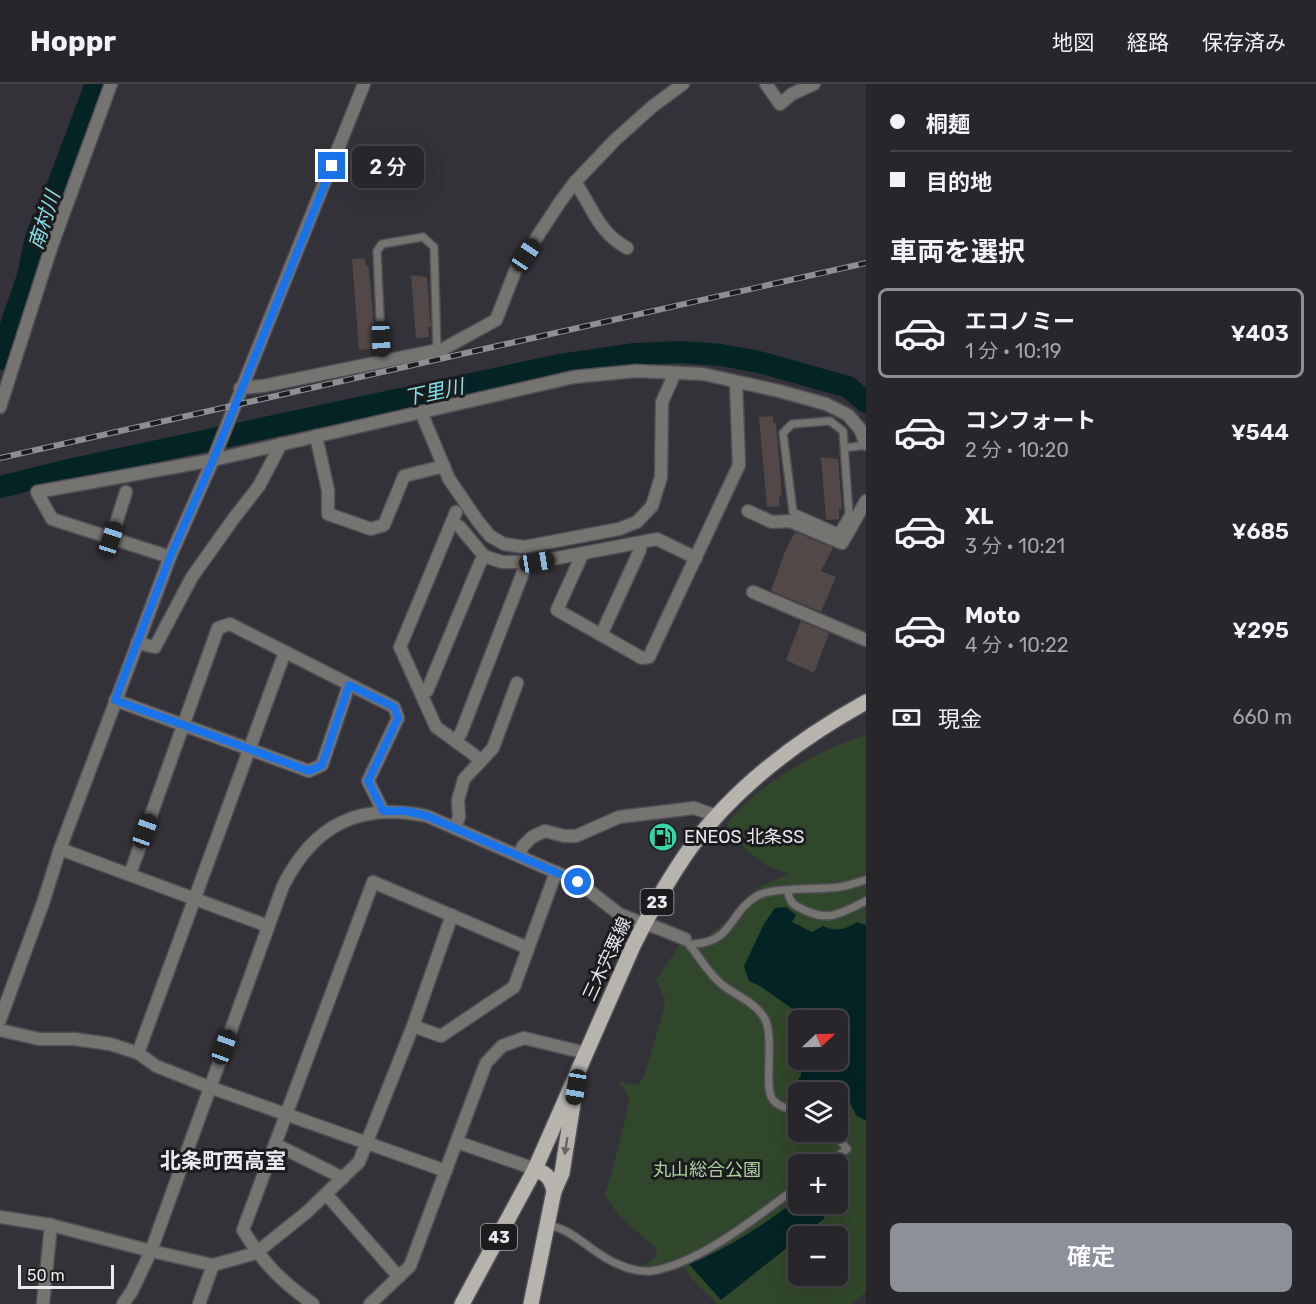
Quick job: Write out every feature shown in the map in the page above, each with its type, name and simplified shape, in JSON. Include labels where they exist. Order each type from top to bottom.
[{"type":"main road","name":"三木宍粟線","points":[[535,1169],[644,924],[691,848],[717,816],[770,765],[818,730],[866,702]]},
{"type":"main road","name":"23","points":[[531,1304],[554,1191],[562,1173],[579,1067]]},
{"type":"main road","points":[[535,1169],[545,1173],[552,1180],[554,1191]]},
{"type":"main road","name":"43","points":[[462,1304],[535,1169]]},
{"type":"street","points":[[0,407],[51,248],[111,84]]},
{"type":"street","points":[[0,1020],[43,903],[60,849],[170,557],[214,457],[364,84]]},
{"type":"street","points":[[240,388],[263,386],[437,350],[496,320],[516,269],[575,183],[615,140],[653,106],[683,84]]},
{"type":"street","points":[[766,84],[780,104],[792,94],[814,84]]},
{"type":"street","points":[[575,183],[612,240],[627,249]]},
{"type":"street","points":[[170,557],[52,519],[37,492],[281,444],[574,377],[636,371],[703,374],[779,390],[826,404],[848,415],[860,429],[866,445]]},
{"type":"street","points":[[421,412],[449,478],[477,520],[490,536],[504,544],[524,547],[620,529],[637,522],[652,506],[662,477],[662,402],[675,373]]},
{"type":"street","points":[[582,555],[557,610],[642,658],[649,657],[739,465],[736,381]]},
{"type":"street","points":[[316,436],[328,490],[328,513],[371,529],[384,525],[404,476],[444,466]]},
{"type":"street","points":[[137,643],[155,647],[192,578],[259,486],[281,444]]},
{"type":"street","points":[[111,539],[126,492]]},
{"type":"street","points":[[748,512],[772,522],[790,521],[842,543],[866,501]]},
{"type":"street","points":[[480,761],[436,727],[400,647],[454,517],[484,556],[502,562],[527,562],[582,555],[657,539],[696,558]]},
{"type":"street","points":[[601,635],[640,550],[640,543]]},
{"type":"street","points":[[421,694],[427,691],[484,556]]},
{"type":"street","points":[[456,741],[527,562]]},
{"type":"street","points":[[753,592],[866,640]]},
{"type":"street","points":[[130,874],[218,628],[230,624],[394,707],[398,718],[368,781],[383,811]]},
{"type":"street","points":[[138,1053],[285,652]]},
{"type":"street","points":[[456,828],[459,818],[458,800],[464,779],[493,748],[517,683]]},
{"type":"street","points":[[115,700],[309,771],[322,765],[349,685]]},
{"type":"street","points":[[519,856],[532,837],[545,831],[564,836],[576,836],[619,817],[694,808],[717,816]]},
{"type":"street","points":[[123,1304],[132,1291],[150,1251],[283,885],[305,850],[338,824],[359,815],[383,811],[406,811],[427,816],[578,882],[619,914],[658,928],[688,943]]},
{"type":"street","points":[[60,849],[268,926]]},
{"type":"street","points":[[413,1026],[441,1036],[514,987],[556,872]]},
{"type":"street","points":[[313,1304],[285,1284],[256,1253],[243,1230],[373,882],[528,948]]},
{"type":"street","points":[[0,1216],[51,1225],[150,1251],[213,1264],[256,1253],[326,1194],[359,1162],[413,1026],[452,915]]},
{"type":"street","points":[[0,1030],[39,1039],[74,1039],[110,1044],[138,1053],[156,1066],[209,1087],[446,1172]]},
{"type":"street","points":[[370,1304],[410,1266],[486,1063],[502,1046],[524,1038],[586,1053]]},
{"type":"street","points":[[457,1142],[535,1169]]},
{"type":"street","points":[[275,1144],[314,1166],[343,1178]]},
{"type":"street","points":[[326,1194],[399,1277]]},
{"type":"street","points":[[43,1304],[51,1225]]},
{"type":"street","points":[[199,1304],[213,1264]]},
{"type":"lane","points":[[382,362],[377,251],[382,244],[423,237],[434,247],[437,350]]},
{"type":"lane","points":[[830,421],[843,431],[845,448],[849,514],[838,532],[793,512],[783,433],[792,424],[830,421]]},
{"type":"lane","points":[[845,448],[866,445]]},
{"type":"lane","points":[[688,943],[709,943],[723,934],[746,905],[757,896],[769,892],[839,887],[866,880]]},
{"type":"lane","points":[[788,891],[789,898],[796,906],[822,917],[851,909],[866,901]]},
{"type":"lane","points":[[688,943],[719,982],[756,1007],[764,1018],[769,1030],[769,1091],[773,1100],[788,1109]]},
{"type":"lane","points":[[840,1154],[847,1149],[842,1142]]},
{"type":"lane","points":[[547,1226],[560,1229],[619,1265],[650,1271],[678,1264],[711,1247],[788,1194]]},
{"type":"green space","name":"丸山総合公園","points":[[866,735],[866,1292],[851,1304],[717,1304],[690,1277],[682,1264],[648,1275],[631,1271],[633,1268],[645,1265],[657,1255],[656,1248],[618,1215],[605,1195],[629,1101],[628,1094],[619,1082],[638,1085],[644,1077],[665,1000],[656,980],[683,940],[696,954],[705,939],[734,914],[758,887],[789,874],[767,866],[737,842],[727,823],[762,789],[821,753]]},
{"type":"shaded area","points":[[786,907],[796,915],[792,922],[812,932],[823,926],[836,929],[848,927],[857,922],[866,925],[866,1121],[856,1115],[848,1102],[848,1082],[797,1082],[801,1070],[848,1070],[848,1010],[794,1010],[749,981],[744,966],[764,924],[775,908]]},
{"type":"shaded area","points":[[788,1206],[788,1214],[822,1214],[825,1218],[815,1226],[788,1226],[788,1247],[721,1300],[688,1263],[710,1255],[762,1225]]},
{"type":"building","points":[[365,258],[369,270],[375,338],[372,338],[372,349],[359,350],[352,259]]},
{"type":"building","points":[[411,275],[427,277],[431,327],[428,327],[429,337],[416,338]]},
{"type":"building","points":[[773,416],[773,423],[776,423],[782,496],[779,496],[780,506],[767,507],[759,417]]},
{"type":"building","points":[[821,457],[838,459],[842,509],[839,509],[839,519],[826,520]]},
{"type":"building","points":[[795,532],[833,548],[821,571],[836,577],[821,612],[771,591],[786,549]]},
{"type":"building","points":[[801,621],[829,633],[814,673],[786,660]]},
{"type":"waterway","name":"南村川","points":[[0,359],[27,279],[38,232],[46,217],[96,84]]},
{"type":"waterway","name":"下里川","points":[[0,487],[73,469],[560,365],[635,354],[682,352],[721,355],[759,362],[848,387],[866,402]]},
{"type":"railway","points":[[0,458],[866,263]]},
{"type":"place","name":"ENEOS 北条SS","points":[[663,837]]},
{"type":"district","name":"北条町西高室","points":[[223,1160]]},
{"type":"route","points":[[332,166],[233,405],[213,460],[170,557],[115,700],[309,771],[322,765],[349,685],[394,707],[398,718],[368,781],[383,811],[406,811],[427,816],[578,882]]}]
